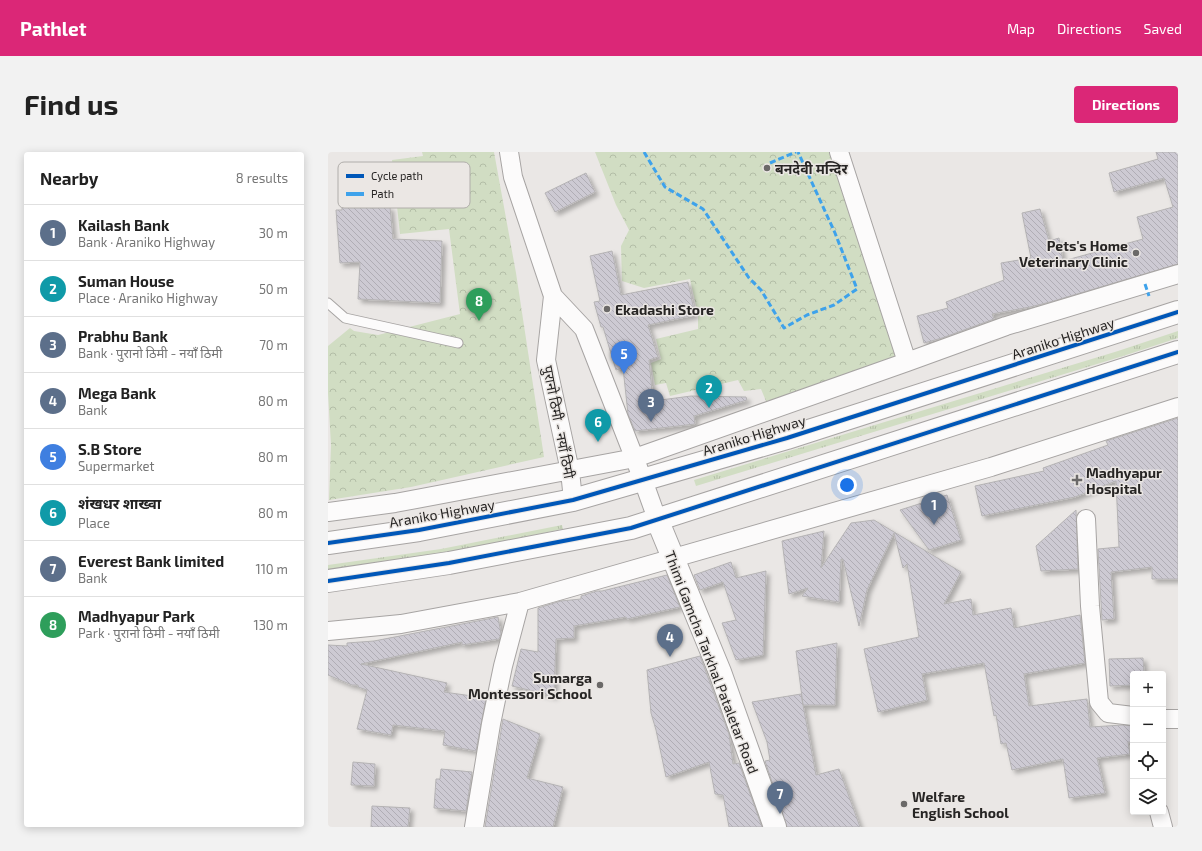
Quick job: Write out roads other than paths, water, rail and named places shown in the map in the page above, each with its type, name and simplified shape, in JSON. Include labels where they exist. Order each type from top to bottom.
[{"type":"main road","name":"Araniko Highway","points":[[328,543],[419,530],[572,500],[787,438],[1178,312]]},
{"type":"main road","points":[[328,582],[449,563],[631,528],[1178,352]]},
{"type":"main road","name":"Thimi Gamcha Tarkhal Pataletar Road","points":[[657,519],[720,672],[774,827]]},
{"type":"street","name":"पुरानो ठिमी - नयाँ ठिमी","points":[[509,152],[513,178],[553,296],[584,329],[644,480],[657,519]]},
{"type":"street","points":[[839,152],[907,362]]},
{"type":"street","points":[[328,512],[395,503],[635,458],[1006,326],[1178,274]]},
{"type":"street","name":"पुरानो ठिमी - नयाँ ठिमी","points":[[553,296],[546,360],[570,471],[572,500]]},
{"type":"street","points":[[328,631],[401,624],[520,602],[991,467],[1178,407]]},
{"type":"street","points":[[1086,519],[1090,606],[1099,702],[1108,713],[1130,716]]},
{"type":"street","points":[[474,827],[491,724],[503,666],[520,602]]},
{"type":"street","points":[[1166,719],[1178,719]]},
{"type":"street","points":[[1160,815],[1163,827]]},
{"type":"lane","points":[[328,303],[345,318],[458,343]]},
{"type":"place","name":"बनदेवी मन्दिर","points":[[767,168]]},
{"type":"place","name":"Pets's Home Veterinary Clinic","points":[[1136,253]]},
{"type":"place","name":"Ekadashi Store","points":[[607,309]]},
{"type":"place","name":"Madhyapur Park","points":[[479,321]]},
{"type":"place","name":"S.B Store","points":[[624,374]]},
{"type":"place","name":"Suman House","points":[[709,408]]},
{"type":"place","name":"Prabhu Bank","points":[[651,422]]},
{"type":"place","name":"शंखधर शाख्वा","points":[[598,442]]},
{"type":"place","name":"Madhyapur Hospital","points":[[1077,480]]},
{"type":"place","name":"Kailash Bank","points":[[934,525]]},
{"type":"place","name":"Mega Bank","points":[[670,657]]},
{"type":"place","name":"Sumarga Montessori School","points":[[600,685]]},
{"type":"place","name":"Welfare English School","points":[[904,804]]},
{"type":"place","name":"Everest Bank limited","points":[[780,814]]}]
